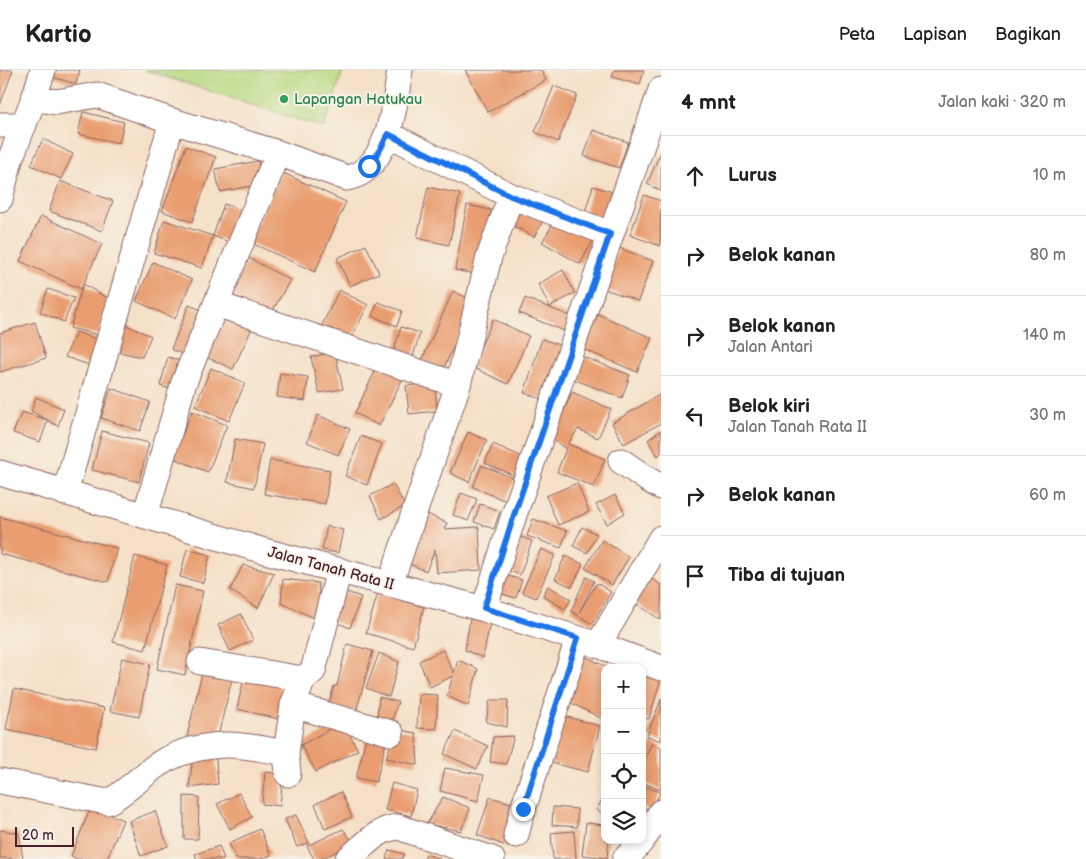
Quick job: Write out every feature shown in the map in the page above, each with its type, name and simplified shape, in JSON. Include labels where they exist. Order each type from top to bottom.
[{"type":"street","points":[[0,199],[10,160],[12,125],[34,98],[43,70]]},
{"type":"street","points":[[34,98],[56,102],[97,95],[172,121],[278,153],[347,178],[356,176],[369,166],[388,134],[393,117],[400,70]]},
{"type":"street","points":[[484,608],[515,512],[661,90]]},
{"type":"street","points":[[65,493],[172,121]]},
{"type":"street","points":[[388,134],[511,196],[610,234]]},
{"type":"street","points":[[145,516],[184,382],[278,153]]},
{"type":"street","points":[[390,584],[458,385],[489,257],[511,196]]},
{"type":"street","points":[[216,304],[458,385]]},
{"type":"street","points":[[621,460],[661,487]]},
{"type":"street","name":"Jalan Tanah Rata II","points":[[0,473],[261,550],[484,608],[661,668]]},
{"type":"street","points":[[516,835],[588,642],[661,538]]},
{"type":"street","points":[[0,781],[107,802],[113,800],[164,760],[194,749],[226,744],[287,764],[293,706],[302,679],[313,671],[339,570]]},
{"type":"street","points":[[200,662],[302,679]]},
{"type":"street","points":[[293,706],[390,733]]},
{"type":"street","points":[[625,859],[647,835],[661,812]]},
{"type":"street","points":[[348,859],[379,833],[388,828],[398,827],[492,859]]},
{"type":"green space","name":"Lapangan Hatukau","points":[[145,70],[343,70],[324,128]]},
{"type":"building","points":[[0,70],[13,70],[0,105]]},
{"type":"building","points":[[52,70],[80,70],[76,84],[52,77]]},
{"type":"building","points":[[465,70],[541,70],[546,80],[488,112]]},
{"type":"building","points":[[614,70],[644,70],[640,85],[612,77]]},
{"type":"building","points":[[554,86],[577,95],[558,142],[535,132]]},
{"type":"building","points":[[83,112],[124,122],[119,143],[78,134]]},
{"type":"building","points":[[593,130],[628,142],[619,168],[584,156]]},
{"type":"building","points":[[43,139],[73,154],[61,179],[31,165]]},
{"type":"building","points":[[186,146],[216,157],[192,222],[162,211]]},
{"type":"building","points":[[661,152],[661,191],[647,184]]},
{"type":"building","points":[[258,161],[262,184],[220,192],[215,169]]},
{"type":"building","points":[[281,172],[346,202],[315,272],[249,242]]},
{"type":"building","points":[[60,181],[113,201],[102,231],[49,211]]},
{"type":"building","points":[[593,186],[616,193],[607,220],[585,212]]},
{"type":"building","points":[[428,187],[460,194],[449,245],[417,238]]},
{"type":"building","points":[[644,195],[661,201],[660,246],[630,235]]},
{"type":"building","points":[[224,204],[245,211],[234,244],[213,236]]},
{"type":"building","points":[[467,205],[491,210],[479,275],[455,270]]},
{"type":"building","points":[[521,207],[544,219],[534,237],[512,225]]},
{"type":"building","points":[[41,216],[102,244],[81,289],[20,261]]},
{"type":"building","points":[[557,217],[594,239],[580,264],[542,242]]},
{"type":"building","points":[[164,220],[213,236],[202,268],[154,253]]},
{"type":"building","points":[[366,245],[379,273],[350,286],[337,258]]},
{"type":"building","points":[[619,248],[653,261],[638,301],[605,289]]},
{"type":"building","points":[[249,258],[290,280],[268,319],[228,297]]},
{"type":"building","points":[[153,262],[192,280],[175,319],[136,301]]},
{"type":"building","points":[[563,270],[575,293],[550,307],[538,284]]},
{"type":"building","points":[[83,284],[109,299],[98,335],[70,328]]},
{"type":"building","points":[[48,289],[74,298],[64,322],[40,312]]},
{"type":"building","points":[[339,290],[368,305],[349,343],[320,329]]},
{"type":"building","points":[[453,291],[474,301],[443,370],[422,360]]},
{"type":"building","points":[[525,298],[578,319],[572,334],[519,313]]},
{"type":"building","points":[[378,302],[402,311],[397,326],[372,316]]},
{"type":"building","points":[[189,305],[206,312],[188,357],[171,349]]},
{"type":"building","points":[[226,312],[254,324],[233,369],[206,357]]},
{"type":"building","points":[[598,314],[652,338],[637,372],[583,349]]},
{"type":"building","points":[[493,319],[529,336],[508,384],[472,367]]},
{"type":"building","points":[[35,322],[46,358],[0,372],[0,333]]},
{"type":"building","points":[[124,324],[151,336],[142,357],[119,352]]},
{"type":"building","points":[[401,327],[420,333],[411,363],[392,357]]},
{"type":"building","points":[[76,332],[102,341],[96,367],[65,357]]},
{"type":"building","points":[[542,339],[565,347],[547,401],[524,393]]},
{"type":"building","points":[[335,352],[343,389],[319,393],[311,357]]},
{"type":"building","points":[[581,356],[630,375],[622,398],[573,379]]},
{"type":"building","points":[[168,357],[185,362],[177,391],[160,386]]},
{"type":"building","points":[[378,365],[403,378],[379,426],[355,413]]},
{"type":"building","points":[[211,368],[245,383],[229,421],[195,406]]},
{"type":"building","points":[[280,373],[308,377],[305,401],[277,397]]},
{"type":"building","points":[[435,383],[437,411],[409,414],[406,386]]},
{"type":"building","points":[[111,388],[150,402],[140,431],[101,418]]},
{"type":"building","points":[[572,392],[611,409],[598,438],[578,429],[568,444],[605,459],[594,487],[557,472],[566,449],[548,436],[560,420]]},
{"type":"building","points":[[659,395],[661,399],[661,423],[624,444],[612,423]]},
{"type":"building","points":[[36,397],[64,409],[58,426],[31,411]]},
{"type":"building","points":[[192,411],[227,425],[208,472],[173,458]]},
{"type":"building","points":[[22,412],[48,420],[40,442],[13,433]]},
{"type":"building","points":[[318,415],[350,429],[338,455],[307,442]]},
{"type":"building","points":[[661,430],[661,453],[658,456],[648,440]]},
{"type":"building","points":[[102,431],[149,443],[139,482],[92,470]]},
{"type":"building","points":[[468,432],[487,440],[469,482],[450,473]]},
{"type":"building","points":[[361,436],[382,444],[367,485],[345,476]]},
{"type":"building","points":[[235,439],[263,444],[254,488],[227,482]]},
{"type":"building","points":[[493,444],[525,458],[517,477],[485,463]]},
{"type":"building","points":[[270,460],[330,470],[325,504],[264,494]]},
{"type":"building","points":[[482,465],[515,479],[506,501],[473,487]]},
{"type":"building","points":[[577,483],[589,512],[558,525],[546,496]]},
{"type":"building","points":[[393,484],[405,506],[381,519],[370,496]]},
{"type":"building","points":[[461,493],[477,499],[468,521],[453,515]]},
{"type":"building","points":[[615,495],[625,513],[607,524],[596,505]]},
{"type":"building","points":[[480,504],[500,511],[494,529],[474,522]]},
{"type":"building","points":[[423,512],[447,523],[444,529],[479,527],[481,570],[437,573],[435,550],[426,571],[402,561]]},
{"type":"building","points":[[0,517],[117,548],[108,582],[0,554]]},
{"type":"building","points":[[533,519],[567,531],[561,548],[527,536]]},
{"type":"building","points":[[327,526],[343,530],[338,553],[322,550]]},
{"type":"building","points":[[582,527],[597,534],[587,553],[573,546]]},
{"type":"building","points":[[518,536],[532,541],[520,575],[507,570]]},
{"type":"building","points":[[602,540],[629,557],[612,585],[585,568]]},
{"type":"building","points":[[187,549],[210,555],[203,583],[180,577]]},
{"type":"building","points":[[541,549],[555,555],[536,598],[522,592]]},
{"type":"building","points":[[135,556],[167,565],[145,650],[113,642]]},
{"type":"building","points":[[565,556],[583,564],[572,587],[555,579]]},
{"type":"building","points":[[243,565],[274,573],[258,608],[230,590]]},
{"type":"building","points":[[505,575],[522,580],[516,598],[499,593]]},
{"type":"building","points":[[586,577],[594,581],[579,613],[597,583],[611,592],[592,624],[571,611]]},
{"type":"building","points":[[649,577],[661,585],[661,620],[632,601]]},
{"type":"building","points":[[283,579],[318,583],[321,621],[281,603]]},
{"type":"building","points":[[175,585],[203,591],[185,675],[157,669]]},
{"type":"building","points":[[548,586],[571,599],[565,609],[543,596]]},
{"type":"building","points":[[341,590],[361,597],[350,628],[331,620]]},
{"type":"building","points":[[378,593],[424,607],[413,647],[366,633]]},
{"type":"building","points":[[471,613],[491,617],[483,658],[465,650]]},
{"type":"building","points":[[241,614],[253,640],[230,651],[218,625]]},
{"type":"building","points":[[347,644],[373,651],[356,712],[329,704],[334,686],[337,686]]},
{"type":"building","points":[[443,650],[454,673],[458,660],[478,669],[468,706],[447,696],[453,676],[430,687],[419,661]]},
{"type":"building","points":[[379,653],[399,662],[389,697],[366,688]]},
{"type":"building","points":[[584,656],[601,664],[601,718],[563,699]]},
{"type":"building","points":[[122,658],[150,664],[139,717],[110,711]]},
{"type":"building","points":[[203,668],[233,675],[216,744],[187,737]]},
{"type":"building","points":[[646,674],[661,679],[649,719],[646,718]]},
{"type":"building","points":[[244,677],[294,689],[287,721],[237,709]]},
{"type":"building","points":[[14,689],[104,708],[96,748],[6,729]]},
{"type":"building","points":[[419,694],[438,695],[436,729],[417,728]]},
{"type":"building","points":[[379,697],[398,702],[390,728],[377,718]]},
{"type":"building","points":[[661,699],[661,741],[647,736]]},
{"type":"building","points":[[490,700],[508,700],[507,727],[486,722]]},
{"type":"building","points":[[564,716],[600,726],[588,772],[552,763]]},
{"type":"building","points":[[343,722],[358,750],[316,772],[301,745]]},
{"type":"building","points":[[396,729],[416,733],[418,765],[386,758]]},
{"type":"building","points":[[368,730],[388,735],[376,782],[356,778]]},
{"type":"building","points":[[455,731],[488,746],[477,769],[444,754]]},
{"type":"building","points":[[514,736],[506,764],[490,762],[493,737]]},
{"type":"building","points":[[651,744],[661,747],[661,790],[646,784],[646,756]]},
{"type":"building","points":[[194,749],[215,749],[218,784],[189,788]]},
{"type":"building","points":[[445,768],[484,775],[478,801],[440,791]]},
{"type":"building","points":[[265,772],[283,774],[280,806],[262,804]]},
{"type":"building","points":[[392,783],[417,790],[411,816],[385,810]]},
{"type":"building","points":[[646,787],[660,792],[653,811],[646,808]]},
{"type":"building","points":[[341,792],[352,817],[325,829],[315,804]]},
{"type":"building","points":[[239,793],[252,817],[230,829],[217,804]]},
{"type":"building","points":[[184,796],[199,797],[198,839],[184,839]]},
{"type":"building","points":[[443,797],[470,808],[461,831],[427,824]]},
{"type":"building","points":[[490,797],[514,804],[509,847],[477,835]]},
{"type":"building","points":[[601,802],[601,813],[596,810]]},
{"type":"building","points":[[91,807],[123,820],[107,859],[77,859],[71,856]]},
{"type":"building","points":[[553,807],[577,809],[577,827],[552,825]]},
{"type":"building","points":[[155,811],[168,846],[141,856],[129,821]]},
{"type":"building","points":[[296,815],[309,843],[297,847],[285,819]]},
{"type":"building","points":[[586,823],[601,825],[601,844],[609,844],[607,858],[582,855]]},
{"type":"building","points":[[260,829],[271,855],[261,859],[236,859],[229,843]]},
{"type":"building","points":[[343,829],[354,844],[320,859],[314,859],[307,846]]},
{"type":"building","points":[[0,830],[19,833],[23,859],[0,858]]},
{"type":"building","points":[[574,831],[576,859],[553,859],[551,833]]},
{"type":"building","points":[[219,846],[224,859],[197,859],[195,854]]},
{"type":"building","points":[[389,850],[404,854],[402,859],[386,859]]},
{"type":"building","points":[[426,854],[440,859],[424,859]]},
{"type":"place","name":"Lapangan Hatukau","points":[[284,99]]},
{"type":"route","points":[[369,166],[388,134],[511,196],[610,234],[484,608],[578,638],[523,809]]}]
